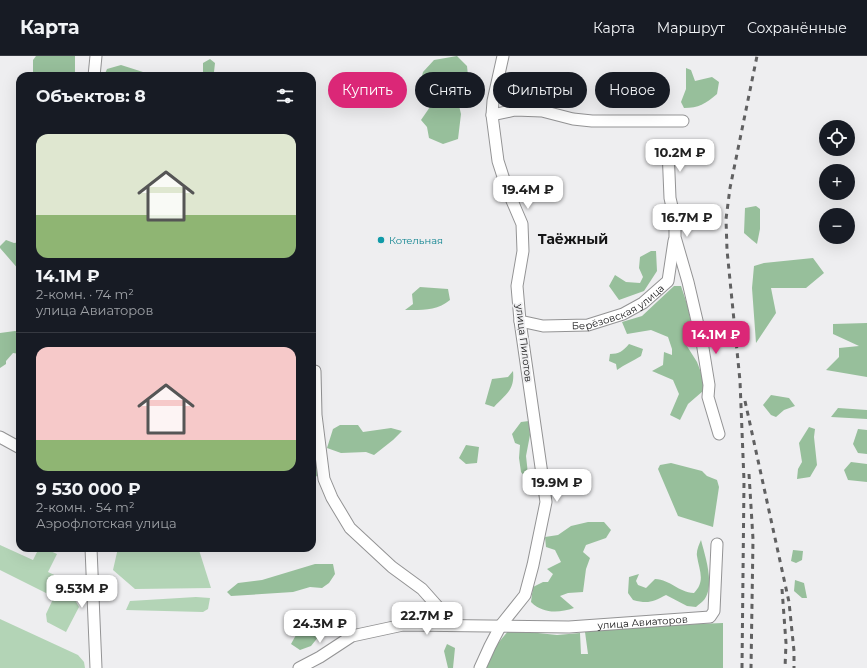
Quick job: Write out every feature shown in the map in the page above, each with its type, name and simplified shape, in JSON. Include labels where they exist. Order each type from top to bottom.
[{"type":"street","points":[[94,72],[96,56]]},
{"type":"street","name":"улица Пилотов","points":[[480,668],[502,625],[525,594],[533,565],[546,502],[520,321],[517,286],[523,251],[522,224],[498,161],[492,115],[493,101],[503,56]]},
{"type":"street","points":[[492,115],[515,110],[542,111],[573,119],[592,121],[683,121]]},
{"type":"street","points":[[668,149],[670,198],[675,220],[675,237],[688,282],[702,342],[710,385],[708,397],[719,434]]},
{"type":"street","name":"Берёзовская улица","points":[[520,321],[543,326],[588,325],[623,314],[643,303],[668,281],[675,237]]},
{"type":"street","points":[[316,415],[324,479],[332,498],[350,528],[392,567],[422,589],[454,625]]},
{"type":"street","points":[[0,437],[16,446]]},
{"type":"street","name":"улица Авиаторов","points":[[502,625],[568,627],[710,617],[714,611],[717,544]]},
{"type":"street","points":[[92,552],[96,668]]},
{"type":"street","points":[[299,668],[320,657],[352,636],[402,624],[502,625]]},
{"type":"green space","points":[[36,56],[75,56],[75,72],[33,72],[33,60]]},
{"type":"green space","points":[[457,56],[467,66],[468,72],[423,72],[434,60]]},
{"type":"green space","points":[[210,59],[215,63],[214,72],[203,72],[203,63]]},
{"type":"green space","points":[[121,65],[143,72],[106,72],[107,69]]},
{"type":"green space","points":[[686,68],[691,70],[695,81],[712,77],[719,82],[717,94],[702,105],[684,108],[681,102],[686,89]]},
{"type":"green space","points":[[429,108],[460,108],[461,114],[458,139],[443,144],[429,138],[427,127],[421,120]]},
{"type":"green space","points":[[756,206],[760,209],[760,229],[757,244],[744,233],[745,208]]},
{"type":"green space","points":[[6,240],[16,243],[16,266],[0,248]]},
{"type":"green space","points":[[651,251],[656,251],[657,271],[644,291],[619,300],[609,286],[615,275],[626,282],[640,283],[643,277],[639,268],[640,257]]},
{"type":"green space","points":[[813,258],[824,273],[806,288],[771,288],[776,313],[756,343],[752,288],[754,266],[764,263]]},
{"type":"green space","points":[[674,286],[681,286],[688,307],[691,323],[685,343],[697,362],[705,383],[703,391],[688,404],[680,420],[670,415],[679,394],[673,380],[652,371],[663,365],[664,352],[672,355],[672,349],[668,337],[651,330],[627,334],[622,322],[642,316]]},
{"type":"green space","points":[[420,287],[448,289],[450,300],[435,308],[405,310],[413,304],[412,294]]},
{"type":"green space","points":[[867,323],[867,377],[826,370],[839,357],[839,348],[859,346],[833,334],[833,324]]},
{"type":"green space","points":[[16,331],[16,353],[13,353],[6,361],[6,364],[0,368],[0,333]]},
{"type":"green space","points":[[629,344],[643,349],[641,356],[617,370],[616,364],[609,361],[610,354],[621,352]]},
{"type":"green space","points":[[513,371],[513,383],[506,395],[494,407],[485,404],[492,379],[508,377]]},
{"type":"green space","points":[[771,395],[789,398],[795,406],[784,410],[776,417],[771,415],[763,405]]},
{"type":"green space","points":[[838,408],[867,410],[867,419],[831,417]]},
{"type":"green space","points":[[529,421],[530,435],[526,456],[528,474],[533,475],[538,491],[533,494],[531,485],[521,472],[519,458],[520,445],[515,443],[512,434],[521,422]]},
{"type":"green space","points":[[340,425],[358,425],[363,432],[391,428],[402,431],[374,455],[366,452],[341,453],[327,448],[333,429]]},
{"type":"green space","points":[[809,427],[815,429],[814,437],[817,465],[810,477],[797,479],[798,469],[802,462],[799,443]]},
{"type":"green space","points":[[858,429],[867,430],[867,454],[858,453],[853,444]]},
{"type":"green space","points":[[466,445],[479,447],[477,463],[466,464],[459,458]]},
{"type":"green space","points":[[316,459],[319,473],[316,477]]},
{"type":"green space","points":[[851,462],[867,464],[867,482],[848,480],[844,470]]},
{"type":"green space","points":[[671,463],[702,471],[707,476],[717,480],[719,487],[713,527],[678,516],[658,469],[660,465]]},
{"type":"green space","points":[[588,522],[604,522],[611,530],[606,538],[586,545],[583,552],[590,558],[586,569],[583,592],[568,593],[560,596],[574,608],[563,611],[541,609],[531,602],[533,587],[543,582],[548,582],[553,574],[547,569],[561,562],[555,550],[546,547],[545,537],[558,535],[571,526]]},
{"type":"green space","points":[[701,540],[707,563],[709,580],[707,595],[702,602],[696,607],[687,606],[666,595],[650,602],[633,600],[628,593],[629,577],[639,574],[636,581],[638,585],[646,588],[655,579],[666,581],[683,591],[694,593],[698,589],[701,580],[697,554]]},
{"type":"green space","points":[[0,545],[33,560],[37,552],[53,552],[57,554],[48,572],[63,579],[79,607],[66,632],[47,622],[46,614],[54,597],[0,570]]},
{"type":"green space","points":[[793,550],[803,551],[802,560],[796,563],[791,561]]},
{"type":"green space","points":[[117,552],[200,552],[211,588],[135,589],[113,570]]},
{"type":"green space","points":[[315,564],[333,564],[335,574],[329,583],[322,588],[310,587],[293,592],[231,596],[227,592],[238,583],[262,580]]},
{"type":"green space","points":[[795,580],[804,583],[807,598],[802,598],[794,591]]},
{"type":"green space","points":[[196,597],[210,598],[208,609],[203,612],[126,610],[130,601]]},
{"type":"green space","points":[[0,619],[78,655],[84,662],[85,668],[0,668]]},
{"type":"green space","points":[[723,623],[723,668],[485,668],[494,648],[509,630],[557,635],[580,633],[581,654],[588,654],[585,632],[623,627]]},
{"type":"green space","points":[[301,626],[314,628],[319,636],[311,646],[300,650],[291,644]]},
{"type":"green space","points":[[447,644],[455,648],[453,668],[448,668],[444,651]]},
{"type":"railway","points":[[742,668],[744,481],[740,381],[727,250],[726,219],[730,188],[757,56]]},
{"type":"railway","points":[[745,401],[789,602],[794,651],[794,668]]},
{"type":"railway","points":[[749,474],[753,539],[751,668]]},
{"type":"railway","points":[[782,589],[786,643],[785,668]]},
{"type":"place","name":"Котельная","points":[[381,240]]},
{"type":"district","name":"Таёжный","points":[[573,239]]}]
